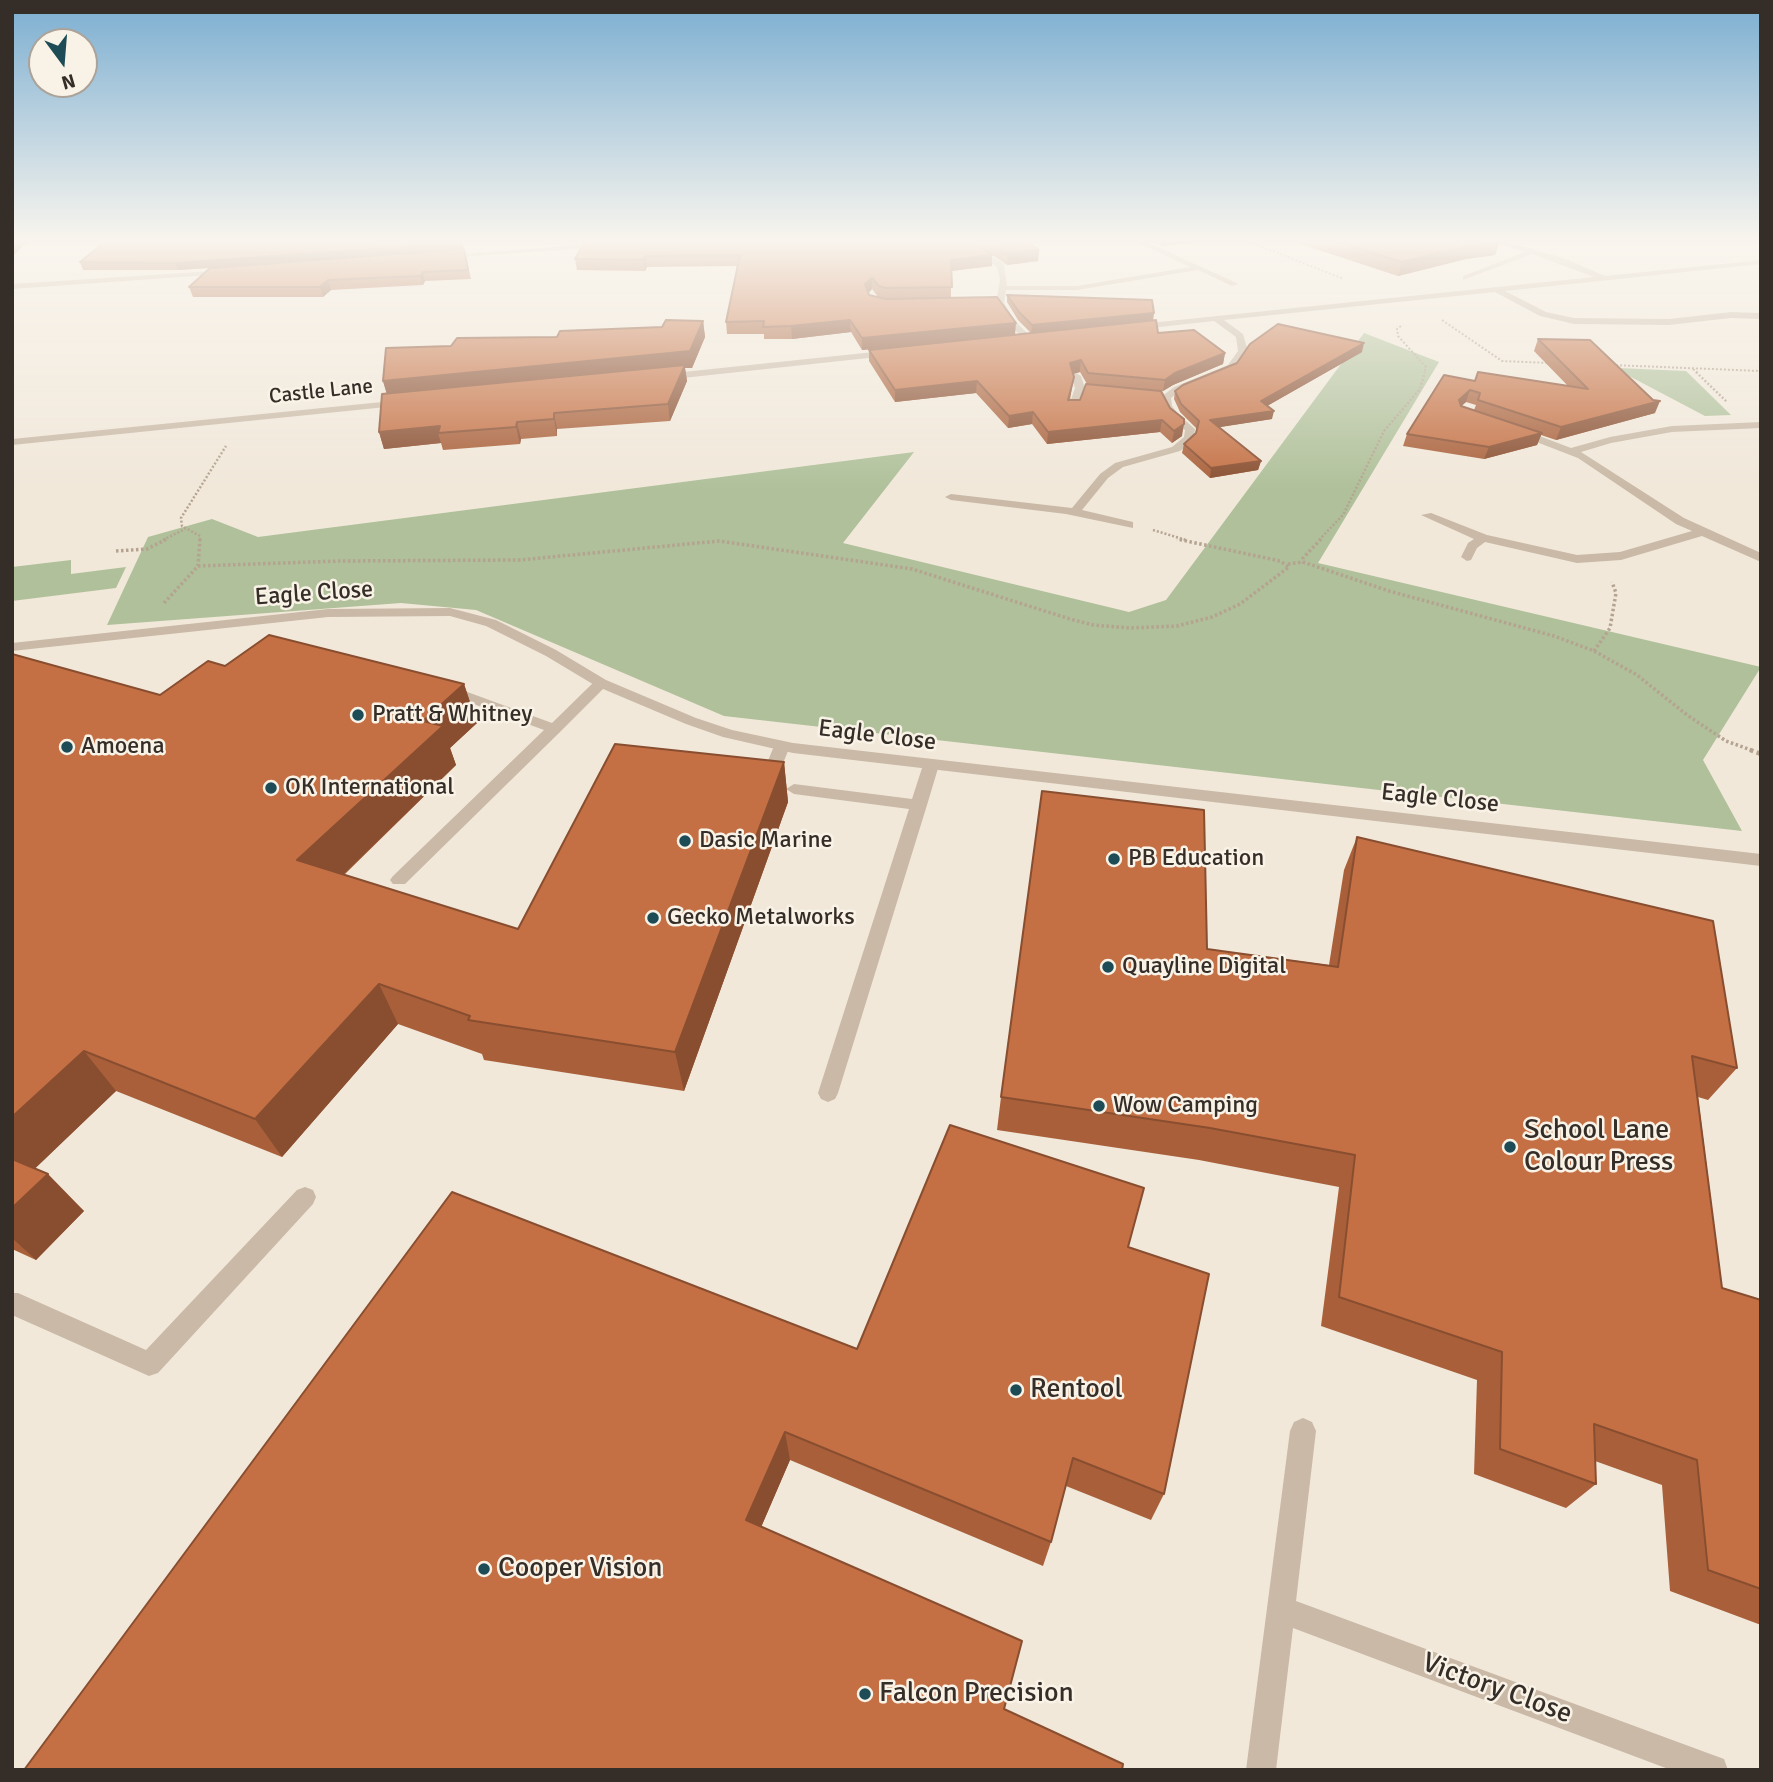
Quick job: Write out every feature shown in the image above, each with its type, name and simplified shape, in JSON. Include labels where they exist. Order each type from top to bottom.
[{"type":"street","points":[[1013,324],[1028,339]]},
{"type":"street","points":[[1125,328],[1164,324]]},
{"type":"street","points":[[1152,395],[1166,397],[1177,389],[1231,368],[1240,356],[1243,345],[1240,336],[1223,324]]},
{"type":"street","points":[[648,379],[900,352]]},
{"type":"street","points":[[1073,408],[1080,390],[1076,376]]},
{"type":"street","points":[[1080,390],[1092,391]]},
{"type":"street","points":[[1075,512],[1104,476],[1119,465],[1166,453],[1176,449],[1189,438],[1190,429],[1167,407],[1166,397]]},
{"type":"street","name":"Castle Lane","points":[[12,442],[417,402]]},
{"type":"street","points":[[1572,451],[1648,433],[1692,427],[1755,425]]},
{"type":"street","points":[[1503,426],[1572,451],[1604,469],[1663,511],[1761,558]]},
{"type":"street","points":[[951,497],[1075,512],[1129,525]]},
{"type":"street","points":[[1427,515],[1482,538],[1561,557],[1593,559],[1621,556],[1702,532]]},
{"type":"street","points":[[1466,557],[1472,546],[1482,538]]},
{"type":"street","name":"Eagle Close","points":[[12,646],[328,613],[442,611],[491,623],[551,653],[601,683],[691,721],[782,746],[1761,860]]},
{"type":"street","points":[[431,683],[555,729]]},
{"type":"street","points":[[399,880],[601,683]]},
{"type":"street","points":[[766,786],[782,746]]},
{"type":"street","points":[[828,1093],[930,765]]},
{"type":"street","points":[[794,789],[919,805]]},
{"type":"street","points":[[12,1304],[18,1304],[149,1364],[305,1197]]},
{"type":"street","points":[[1261,1770],[1303,1431]]},
{"type":"street","name":"Victory Close","points":[[1280,1609],[1713,1770]]},
{"type":"path","points":[[1450,324],[1502,361],[1556,363]]},
{"type":"path","points":[[1611,365],[1761,371]]},
{"type":"path","points":[[1693,369],[1755,425]]},
{"type":"path","points":[[138,633],[198,566],[200,536],[185,528],[181,517],[235,430],[238,420]]},
{"type":"path","points":[[1129,525],[1140,522],[1170,537],[1219,545],[1288,564],[1303,562]]},
{"type":"path","points":[[116,551],[147,549],[185,528]]},
{"type":"path","points":[[198,566],[340,561],[519,560],[719,541],[912,569],[1070,619],[1130,628],[1177,626],[1212,617],[1240,604],[1284,572],[1289,567],[1288,564]]},
{"type":"path","points":[[1593,559],[1611,579],[1616,593],[1610,628],[1594,651]]},
{"type":"green space","points":[[1364,333],[1439,362],[1318,563],[1761,667],[1703,760],[1742,831],[724,716],[476,610],[401,603],[107,625],[148,537],[212,519],[258,537],[914,452],[843,543],[1129,612],[1166,600]]},
{"type":"green space","points":[[1619,368],[1686,371],[1731,415],[1705,416],[1629,376]]},
{"type":"green space","points":[[71,560],[71,574],[126,567],[116,588],[12,601],[12,567]]},
{"type":"building","points":[[664,324],[702,324],[690,351],[383,381],[386,348],[451,346],[457,338],[557,337],[560,331],[662,327]]},
{"type":"building","points":[[763,324],[809,324],[791,326],[763,327]]},
{"type":"building","points":[[853,324],[1004,324],[862,338]]},
{"type":"building","points":[[1116,324],[1157,324],[1158,333],[1194,330],[1225,353],[1175,373],[1165,380],[1088,373],[1081,360],[1070,363],[1074,377],[1068,400],[1080,400],[1086,384],[1161,391],[1170,408],[1184,419],[1184,424],[1174,431],[1162,420],[1048,432],[1033,412],[1009,416],[977,381],[895,390],[869,350]]},
{"type":"building","points":[[1278,324],[1364,343],[1261,401],[1274,411],[1210,420],[1261,461],[1211,468],[1184,444],[1196,433],[1199,421],[1181,404],[1175,391],[1183,385],[1237,363],[1250,344]]},
{"type":"building","points":[[1538,339],[1590,340],[1653,400],[1660,401],[1561,427],[1478,400],[1480,393],[1470,390],[1459,400],[1461,406],[1542,433],[1489,447],[1407,434],[1444,375],[1475,381],[1478,372],[1588,389]]},
{"type":"building","points":[[685,365],[668,404],[554,413],[554,419],[517,422],[516,427],[438,433],[440,426],[379,432],[382,394]]},
{"type":"building","points":[[269,635],[464,684],[423,721],[443,726],[297,860],[518,929],[615,744],[784,762],[675,1052],[468,1020],[470,1016],[379,984],[255,1119],[84,1051],[12,1117],[12,654],[160,695],[208,661],[225,666]]},
{"type":"building","points":[[1042,791],[1204,810],[1207,949],[1338,967],[1357,837],[1713,921],[1737,1068],[1692,1056],[1722,1288],[1761,1300],[1761,1589],[1708,1570],[1697,1460],[1594,1424],[1596,1484],[1500,1449],[1502,1352],[1339,1297],[1355,1155],[1210,1128],[1001,1097]]},
{"type":"building","points":[[950,1125],[1144,1188],[1128,1247],[1209,1274],[1164,1494],[1073,1458],[1051,1542],[785,1432],[746,1520],[1022,1641],[1004,1709],[1123,1764],[1122,1770],[24,1770],[452,1192],[857,1349]]},
{"type":"building","points":[[12,1159],[48,1174],[12,1208]]},
{"type":"place","name":"Pratt & Whitney","points":[[358,715]]},
{"type":"place","name":"Amoena","points":[[67,747]]},
{"type":"place","name":"OK International","points":[[271,788]]},
{"type":"place","name":"Dasic Marine","points":[[685,841]]},
{"type":"place","name":"PB Education","points":[[1114,859]]},
{"type":"place","name":"Gecko Metalworks","points":[[653,918]]},
{"type":"place","name":"Quayline Digital","points":[[1108,967]]},
{"type":"place","name":"Wow Camping","points":[[1099,1106]]},
{"type":"place","name":"School Lane Colour Press","points":[[1510,1147]]},
{"type":"place","name":"Rentool","points":[[1016,1390]]},
{"type":"place","name":"Cooper Vision","points":[[484,1569]]},
{"type":"place","name":"Falcon Precision","points":[[865,1694]]}]
